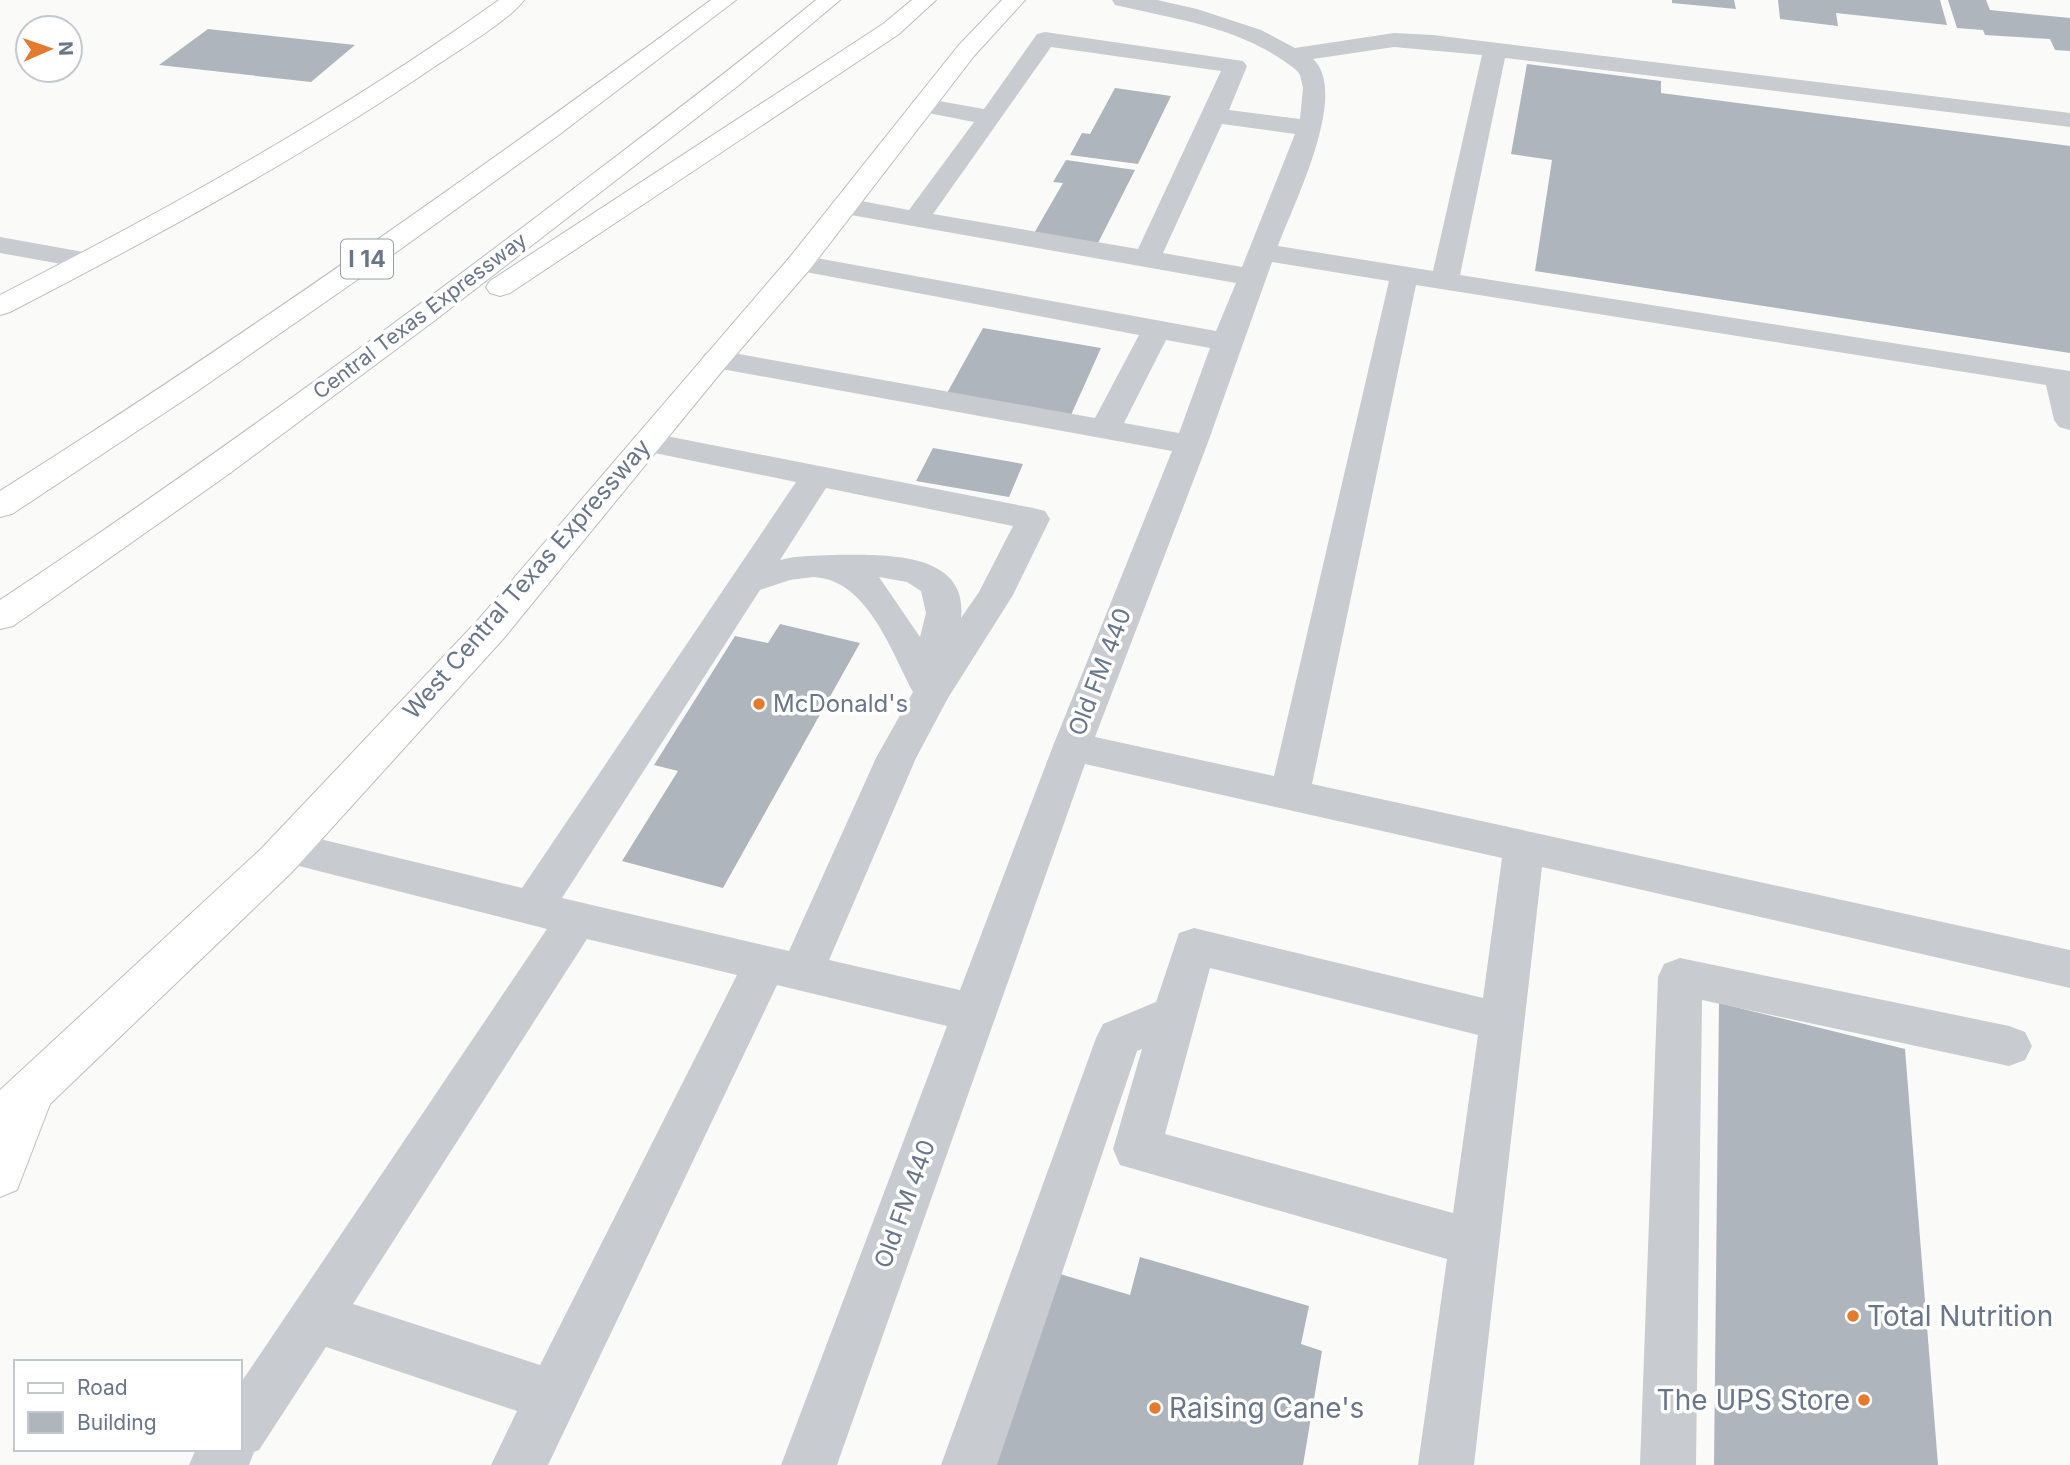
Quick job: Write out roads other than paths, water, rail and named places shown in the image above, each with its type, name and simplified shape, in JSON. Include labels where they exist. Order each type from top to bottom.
[{"type":"main road","points":[[0,306],[89,261],[287,151],[396,81],[513,0]]},
{"type":"main road","name":"I 14","points":[[0,506],[282,319],[725,0]]},
{"type":"main road","name":"Central Texas Expressway","points":[[0,617],[130,531],[465,285],[829,0]]},
{"type":"main road","points":[[130,531],[891,29],[925,0]]},
{"type":"main road","name":"West Central Texas Expressway","points":[[11,1107],[287,847],[491,629],[716,359],[800,263],[922,105],[1014,0]]},
{"type":"main road","points":[[0,1174],[11,1107]]},
{"type":"street","name":"Old FM 440","points":[[809,1465],[1072,746],[1191,444],[1309,128],[1315,90],[1309,69],[1272,43],[1237,27],[1173,9],[1123,0]]},
{"type":"street","points":[[916,219],[1045,39],[1235,66],[1147,259]]},
{"type":"street","points":[[1290,56],[1394,40],[1494,49],[2070,120]]},
{"type":"street","points":[[1445,281],[1494,49]]},
{"type":"street","points":[[922,105],[990,117]]},
{"type":"street","points":[[1214,115],[1309,128]]},
{"type":"street","points":[[845,206],[1147,259],[1404,275],[2065,380],[2070,420]]},
{"type":"street","points":[[0,245],[89,261]]},
{"type":"street","points":[[800,263],[1227,342]]},
{"type":"street","points":[[1290,795],[1404,275]]},
{"type":"street","points":[[1105,429],[1157,329]]},
{"type":"street","points":[[716,359],[1191,444]]},
{"type":"street","points":[[646,442],[1033,519],[995,595],[927,683]]},
{"type":"street","points":[[242,1428],[314,1317],[555,913],[746,582],[817,476]]},
{"type":"street","points":[[519,1465],[552,1396],[896,758],[927,683],[944,616],[944,598],[934,584],[921,574],[895,566],[811,566],[784,570],[746,582]]},
{"type":"street","points":[[834,567],[856,576],[877,598],[927,683]]},
{"type":"street","points":[[1072,746],[2070,969]]},
{"type":"street","points":[[287,847],[975,1013]]},
{"type":"street","points":[[1446,1465],[1524,847]]},
{"type":"street","points":[[1474,1243],[1137,1149],[1194,946],[1502,1022]]},
{"type":"street","points":[[1668,1465],[1680,977],[2010,1046]]},
{"type":"street","points":[[970,1465],[1119,1038],[1175,1014]]},
{"type":"street","points":[[314,1317],[552,1396]]},
{"type":"place","name":"McDonald's","points":[[759,704]]},
{"type":"place","name":"Total Nutrition","points":[[1853,1316]]},
{"type":"place","name":"The UPS Store","points":[[1864,1400]]},
{"type":"place","name":"Raising Cane's","points":[[1155,1408]]}]
